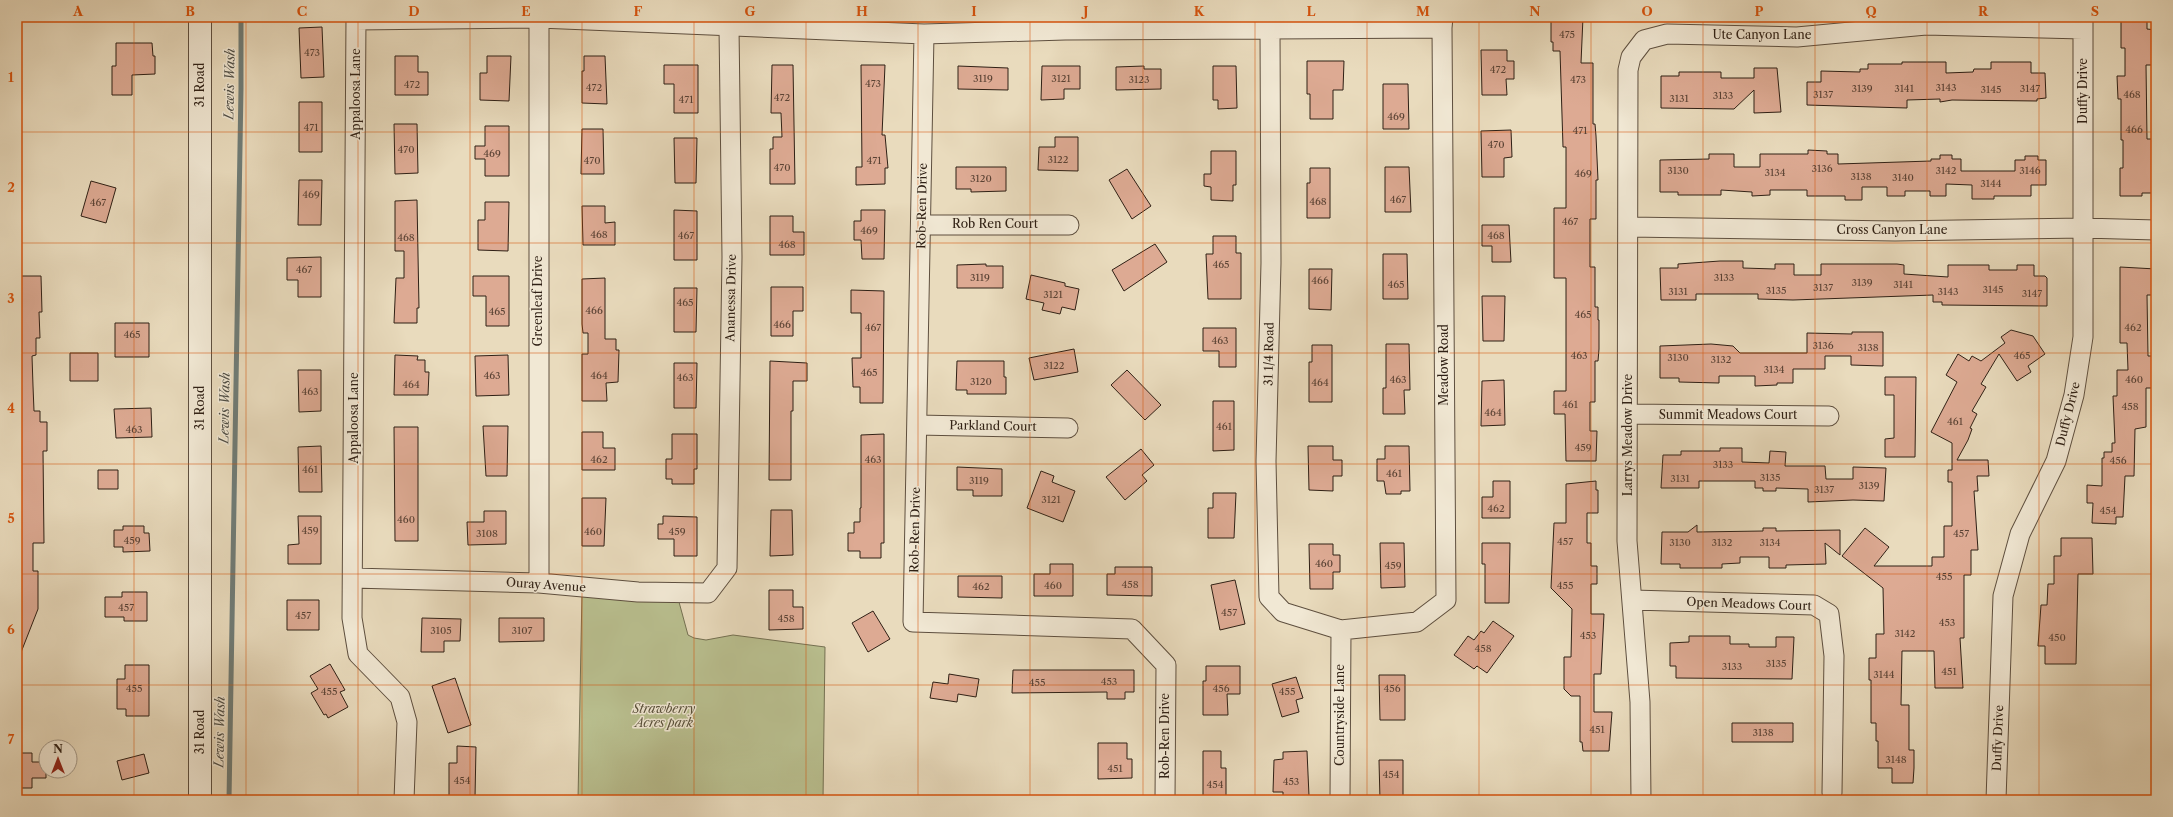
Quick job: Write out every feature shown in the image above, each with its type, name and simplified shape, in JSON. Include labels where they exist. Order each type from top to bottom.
[{"type":"street","name":"31 Road","points":[[200,17],[200,800]]},
{"type":"street","points":[[356,18],[539,18],[924,34],[1065,30],[1270,30],[1442,23]]},
{"type":"street","name":"Appaloosa Lane","points":[[356,18],[352,618],[358,654],[400,697],[407,722],[404,800]]},
{"type":"street","name":"Greenleaf Drive","points":[[539,18],[539,583]]},
{"type":"street","name":"Meadow Road","points":[[1341,630],[1417,622],[1446,600],[1442,23]]},
{"type":"street","name":"Ute Canyon Lane","points":[[1628,70],[1631,57],[1644,40],[1667,34],[1797,37],[1926,25],[2083,23]]},
{"type":"street","name":"Duffy Drive","points":[[1996,800],[2003,596],[2020,534],[2056,461],[2074,395],[2083,337],[2083,23]]},
{"type":"street","name":"Ananessa Drive","points":[[728,568],[732,256],[729,27]]},
{"type":"street","name":"31 1/4 Road","points":[[1270,30],[1272,263],[1266,461],[1268,597],[1283,612],[1341,630]]},
{"type":"street","name":"Rob-Ren Drive","points":[[924,34],[922,225],[913,622],[1132,629],[1166,665],[1165,800]]},
{"type":"street","name":"Larrys Meadow Drive","points":[[1628,70],[1628,541],[1640,702],[1641,800]]},
{"type":"street","name":"Rob Ren Court","points":[[922,225],[1069,225]]},
{"type":"street","name":"Cross Canyon Lane","points":[[1629,227],[1895,231],[2083,228],[2156,230]]},
{"type":"street","name":"Summit Meadows Court","points":[[1628,414],[1829,416]]},
{"type":"street","name":"Parkland Court","points":[[917,425],[1068,428]]},
{"type":"street","name":"Ouray Avenue","points":[[353,578],[539,583],[638,592],[708,593],[728,568]]},
{"type":"street","name":"Open Meadows Court","points":[[1632,600],[1814,604],[1829,614],[1834,656],[1832,793]]},
{"type":"street","name":"Countryside Lane","points":[[1340,800],[1341,630]]},
{"type":"green space","name":"Strawberry Acres park","points":[[582,592],[679,602],[688,635],[694,638],[706,640],[733,635],[825,647],[823,800],[578,800]]},
{"type":"building","points":[[1551,17],[1583,17],[1581,63],[1593,63],[1593,124],[1595,124],[1598,180],[1596,180],[1596,219],[1590,219],[1590,267],[1595,267],[1595,307],[1598,307],[1599,349],[1598,361],[1595,361],[1595,402],[1590,402],[1590,431],[1597,431],[1596,461],[1566,461],[1565,414],[1554,414],[1554,391],[1566,391],[1566,278],[1554,278],[1554,208],[1566,208],[1566,147],[1563,147],[1560,51],[1553,51],[1553,42],[1551,42]]},
{"type":"building","points":[[2121,17],[2147,17],[2147,29],[2156,30],[2156,65],[2146,65],[2147,139],[2155,139],[2156,193],[2142,193],[2142,196],[2120,196],[2120,168],[2123,168],[2123,140],[2121,140],[2121,99],[2118,99],[2117,76],[2125,76],[2125,48],[2121,48]]},
{"type":"building","points":[[322,27],[324,77],[301,78],[299,28]]},
{"type":"building","points":[[116,43],[152,43],[153,56],[155,56],[155,74],[132,75],[132,95],[112,95],[112,66],[116,66]]},
{"type":"building","points":[[1481,50],[1507,50],[1507,61],[1514,61],[1514,79],[1506,79],[1507,95],[1482,95]]},
{"type":"building","points":[[395,56],[418,56],[418,72],[428,72],[428,95],[395,95]]},
{"type":"building","points":[[487,56],[511,56],[509,101],[480,100],[480,73],[487,73]]},
{"type":"building","points":[[584,56],[605,56],[607,104],[582,103],[582,71],[584,71]]},
{"type":"building","points":[[1307,61],[1344,61],[1343,90],[1333,90],[1333,119],[1310,119],[1310,94],[1307,94]]},
{"type":"building","points":[[1902,62],[1946,62],[1946,73],[1973,72],[1974,69],[1991,69],[1991,62],[2031,62],[2031,73],[2045,73],[2046,98],[2037,99],[2037,101],[1952,100],[1940,102],[1940,99],[1907,100],[1907,108],[1807,105],[1807,82],[1821,82],[1821,71],[1860,72],[1860,69],[1868,69],[1868,64],[1902,64]]},
{"type":"building","points":[[664,65],[698,65],[698,113],[674,113],[674,84],[664,84]]},
{"type":"building","points":[[772,65],[793,65],[795,184],[770,184],[770,149],[773,149],[773,137],[782,137],[781,113],[771,113]]},
{"type":"building","points":[[861,65],[885,65],[882,135],[885,135],[888,168],[885,168],[885,184],[856,185],[856,167],[862,167]]},
{"type":"building","points":[[958,66],[1008,68],[1008,90],[958,89]]},
{"type":"building","points":[[1042,66],[1080,66],[1080,89],[1064,89],[1064,99],[1041,100]]},
{"type":"building","points":[[1144,66],[1144,69],[1161,69],[1161,89],[1116,90],[1116,67]]},
{"type":"building","points":[[1213,66],[1236,66],[1237,108],[1218,109],[1218,100],[1213,100]]},
{"type":"building","points":[[1754,68],[1777,68],[1781,112],[1754,113],[1754,90],[1734,109],[1661,108],[1661,76],[1679,76],[1679,72],[1721,72],[1721,78],[1754,78]]},
{"type":"building","points":[[1383,84],[1408,84],[1409,129],[1383,129]]},
{"type":"building","points":[[299,102],[322,102],[322,152],[299,152]]},
{"type":"building","points":[[394,124],[417,124],[418,173],[395,174]]},
{"type":"building","points":[[485,126],[509,126],[509,176],[485,176],[485,159],[475,159],[475,146],[485,146]]},
{"type":"building","points":[[582,129],[603,129],[604,174],[581,174]]},
{"type":"building","points":[[1511,130],[1512,157],[1504,158],[1504,177],[1482,177],[1481,131]]},
{"type":"building","points":[[1055,137],[1078,137],[1078,171],[1038,170],[1039,147],[1055,147]]},
{"type":"building","points":[[674,138],[697,138],[696,183],[675,183]]},
{"type":"building","points":[[1808,150],[1827,151],[1827,154],[1838,154],[1838,164],[1931,161],[1931,159],[1940,159],[1940,155],[1952,155],[1952,159],[1961,159],[1961,171],[2015,171],[2015,160],[2025,160],[2025,156],[2038,156],[2038,160],[2046,160],[2046,185],[2031,185],[2031,196],[1994,196],[1994,199],[1972,199],[1972,185],[1946,184],[1946,196],[1930,196],[1930,191],[1905,191],[1905,196],[1887,196],[1887,187],[1862,187],[1862,200],[1845,200],[1845,196],[1807,196],[1807,190],[1770,190],[1770,195],[1752,196],[1752,192],[1721,190],[1721,195],[1678,195],[1678,192],[1660,192],[1660,160],[1709,159],[1709,154],[1734,154],[1734,167],[1760,167],[1760,154],[1808,154]]},
{"type":"building","points":[[1211,151],[1236,151],[1236,185],[1233,185],[1233,201],[1211,200],[1211,187],[1204,186],[1204,174],[1211,174]]},
{"type":"building","points":[[956,167],[1006,167],[1006,191],[971,192],[971,189],[956,189]]},
{"type":"building","points":[[1385,167],[1409,167],[1411,212],[1385,212]]},
{"type":"building","points":[[1310,168],[1330,168],[1330,218],[1307,218],[1307,183],[1310,183]]},
{"type":"building","points":[[1127,169],[1151,206],[1132,219],[1109,180]]},
{"type":"building","points":[[299,180],[322,180],[321,225],[298,225]]},
{"type":"building","points":[[91,181],[116,188],[106,223],[81,216]]},
{"type":"building","points":[[417,200],[419,308],[417,308],[417,323],[394,323],[396,278],[404,278],[404,251],[395,251],[395,201]]},
{"type":"building","points":[[485,202],[509,202],[508,251],[478,250],[478,220],[485,220]]},
{"type":"building","points":[[582,206],[605,206],[605,223],[615,222],[615,245],[583,245]]},
{"type":"building","points":[[674,210],[697,211],[697,260],[674,260]]},
{"type":"building","points":[[861,210],[885,210],[884,259],[862,259],[861,240],[854,240],[854,221],[861,221]]},
{"type":"building","points":[[770,216],[793,216],[793,232],[804,232],[804,255],[770,255]]},
{"type":"building","points":[[1482,225],[1509,225],[1511,262],[1492,262],[1492,246],[1482,246]]},
{"type":"building","points":[[1213,236],[1236,236],[1236,253],[1241,253],[1241,299],[1208,299],[1206,254],[1213,254]]},
{"type":"building","points":[[1155,244],[1167,262],[1124,291],[1112,270]]},
{"type":"building","points":[[1383,254],[1407,254],[1408,299],[1383,299]]},
{"type":"building","points":[[321,257],[321,297],[298,297],[298,280],[287,280],[287,258]]},
{"type":"building","points":[[1743,261],[1743,268],[1775,269],[1775,264],[1794,264],[1794,275],[1821,275],[1821,264],[1897,264],[1904,265],[1904,274],[1948,277],[1948,265],[1989,265],[1989,270],[2017,270],[2017,265],[2034,265],[2034,276],[2045,276],[2047,278],[2047,306],[1942,305],[1942,302],[1933,302],[1933,295],[1793,300],[1758,299],[1758,294],[1696,294],[1696,300],[1661,300],[1660,268],[1678,268],[1678,264]]},
{"type":"building","points":[[986,264],[986,266],[1003,266],[1003,288],[957,288],[957,265]]},
{"type":"building","points":[[2120,267],[2156,269],[2156,295],[2147,295],[2148,356],[2152,356],[2152,388],[2146,388],[2146,427],[2135,429],[2134,476],[2125,476],[2123,517],[2116,517],[2116,524],[2092,523],[2093,503],[2087,503],[2087,485],[2102,486],[2102,458],[2104,458],[2104,452],[2112,452],[2112,443],[2115,443],[2113,396],[2117,396],[2117,370],[2128,370],[2127,343],[2120,343]]},
{"type":"building","points":[[1309,269],[1332,269],[1331,310],[1309,309]]},
{"type":"building","points":[[1031,275],[1065,283],[1065,286],[1079,289],[1075,310],[1062,307],[1060,314],[1042,310],[1044,303],[1026,299]]},
{"type":"building","points":[[17,276],[41,276],[42,312],[39,312],[40,338],[36,338],[36,355],[32,356],[34,411],[40,411],[40,422],[47,422],[47,451],[43,451],[44,543],[33,543],[33,571],[38,571],[38,609],[18,660]]},
{"type":"building","points":[[473,276],[509,276],[509,326],[486,326],[486,296],[473,296]]},
{"type":"building","points":[[605,278],[605,339],[616,339],[616,350],[619,350],[618,382],[606,383],[607,401],[582,401],[582,354],[588,354],[588,333],[583,333],[582,324],[582,279]]},
{"type":"building","points":[[771,287],[803,287],[803,311],[793,311],[793,336],[771,336]]},
{"type":"building","points":[[674,288],[697,288],[696,332],[674,332]]},
{"type":"building","points":[[851,290],[884,291],[883,403],[860,403],[860,387],[853,387],[852,358],[861,358],[861,313],[851,313]]},
{"type":"building","points":[[1482,296],[1505,296],[1504,341],[1483,341]]},
{"type":"building","points":[[115,323],[149,323],[149,357],[115,357]]},
{"type":"building","points":[[1203,328],[1236,328],[1236,367],[1219,367],[1219,351],[1203,351]]},
{"type":"building","points":[[2011,330],[2033,336],[2045,354],[2028,366],[2031,372],[2017,381],[1999,354],[1981,384],[1986,387],[1972,411],[1977,414],[1970,428],[1972,429],[1968,440],[1957,460],[1988,460],[1989,476],[1977,476],[1978,491],[1974,491],[1978,550],[1971,550],[1971,575],[1964,575],[1964,638],[1960,638],[1963,688],[1935,688],[1934,651],[1902,651],[1901,705],[1909,705],[1909,750],[1914,750],[1913,783],[1892,783],[1892,768],[1878,768],[1878,741],[1876,741],[1876,723],[1871,723],[1871,680],[1869,680],[1869,658],[1876,658],[1876,634],[1884,634],[1883,588],[1842,556],[1865,528],[1889,547],[1874,566],[1932,566],[1932,557],[1944,557],[1944,526],[1952,526],[1952,482],[1948,482],[1948,470],[1952,470],[1952,443],[1931,432],[1957,382],[1946,375],[1958,354],[1969,361],[1972,356],[1981,361],[2005,343],[2001,337]]},
{"type":"building","points":[[1852,332],[1883,332],[1883,366],[1851,365],[1851,356],[1825,356],[1825,369],[1793,369],[1793,383],[1777,383],[1777,385],[1755,386],[1755,376],[1719,376],[1719,383],[1679,382],[1679,378],[1660,378],[1660,346],[1711,344],[1733,346],[1740,353],[1807,353],[1807,333],[1852,334]]},
{"type":"building","points":[[1386,344],[1409,344],[1410,390],[1404,390],[1405,414],[1383,414],[1383,388],[1386,388]]},
{"type":"building","points":[[1312,345],[1332,345],[1332,402],[1309,402],[1309,362],[1312,362]]},
{"type":"building","points":[[1074,349],[1078,372],[1034,380],[1029,358]]},
{"type":"building","points":[[70,353],[98,353],[98,381],[70,381]]},
{"type":"building","points":[[395,355],[418,356],[417,360],[425,360],[425,372],[429,372],[428,395],[394,395]]},
{"type":"building","points":[[508,355],[509,395],[476,396],[475,356]]},
{"type":"building","points":[[770,361],[807,363],[807,381],[793,381],[793,411],[791,411],[791,480],[769,480]]},
{"type":"building","points":[[957,361],[1004,361],[1006,394],[967,394],[967,390],[956,390]]},
{"type":"building","points":[[674,363],[697,363],[696,408],[674,408]]},
{"type":"building","points":[[298,370],[321,370],[321,411],[299,412]]},
{"type":"building","points":[[1127,370],[1161,405],[1145,420],[1111,385]]},
{"type":"building","points":[[1885,377],[1916,377],[1915,457],[1885,457],[1885,439],[1894,438],[1894,395],[1885,395]]},
{"type":"building","points":[[1504,380],[1505,425],[1481,426],[1482,381]]},
{"type":"building","points":[[1213,401],[1234,401],[1234,450],[1213,451]]},
{"type":"building","points":[[151,408],[152,437],[116,438],[114,409]]},
{"type":"building","points":[[483,426],[508,426],[507,476],[486,476]]},
{"type":"building","points":[[394,427],[418,427],[418,541],[395,541]]},
{"type":"building","points":[[582,432],[603,432],[603,448],[615,448],[615,470],[582,470]]},
{"type":"building","points":[[672,434],[697,434],[697,469],[694,469],[694,484],[672,484],[672,479],[666,479],[666,459],[672,459]]},
{"type":"building","points":[[884,434],[884,543],[881,543],[881,558],[860,558],[860,551],[848,551],[848,533],[854,533],[854,522],[860,522],[861,435]]},
{"type":"building","points":[[321,446],[322,492],[299,492],[298,447]]},
{"type":"building","points":[[1308,446],[1333,446],[1333,460],[1342,460],[1342,476],[1333,476],[1333,491],[1309,490]]},
{"type":"building","points":[[1385,446],[1409,446],[1410,491],[1401,491],[1401,494],[1386,494],[1384,481],[1377,481],[1377,459],[1385,459]]},
{"type":"building","points":[[1720,448],[1742,448],[1742,462],[1769,463],[1770,451],[1786,452],[1785,466],[1825,466],[1826,479],[1853,479],[1853,467],[1886,468],[1884,501],[1853,500],[1808,502],[1808,489],[1776,488],[1776,491],[1763,491],[1763,488],[1755,488],[1755,481],[1699,481],[1699,488],[1661,488],[1663,455],[1681,455],[1681,451],[1720,451]]},
{"type":"building","points":[[1141,449],[1154,465],[1142,475],[1147,481],[1125,500],[1106,477]]},
{"type":"building","points":[[957,467],[1002,469],[1002,496],[973,496],[973,490],[957,490]]},
{"type":"building","points":[[98,470],[118,470],[118,489],[98,489]]},
{"type":"building","points":[[1041,471],[1054,476],[1052,482],[1075,491],[1063,522],[1027,508]]},
{"type":"building","points":[[1493,481],[1510,481],[1510,518],[1482,518],[1482,497],[1493,497]]},
{"type":"building","points":[[1596,481],[1596,490],[1598,490],[1598,513],[1587,513],[1587,543],[1591,543],[1591,566],[1597,566],[1597,584],[1591,584],[1591,614],[1604,614],[1601,674],[1594,674],[1594,712],[1612,712],[1609,751],[1583,751],[1582,742],[1580,742],[1580,696],[1571,696],[1564,689],[1564,657],[1571,657],[1572,609],[1551,588],[1554,523],[1566,523],[1566,484]]},
{"type":"building","points":[[1213,493],[1236,493],[1234,538],[1208,538],[1208,508],[1213,508]]},
{"type":"building","points":[[582,498],[606,498],[604,546],[582,546]]},
{"type":"building","points":[[771,510],[792,510],[793,555],[770,556]]},
{"type":"building","points":[[484,511],[506,511],[506,544],[468,545],[467,522],[484,522]]},
{"type":"building","points":[[298,516],[321,516],[321,564],[288,564],[288,545],[299,544]]},
{"type":"building","points":[[663,516],[697,517],[697,556],[674,556],[674,539],[658,539],[658,524],[663,524]]},
{"type":"building","points":[[1697,525],[1697,532],[1763,531],[1763,528],[1776,528],[1776,531],[1840,530],[1840,555],[1825,543],[1826,564],[1786,565],[1786,568],[1769,568],[1769,557],[1740,557],[1740,563],[1722,564],[1722,568],[1680,568],[1680,564],[1661,564],[1662,532],[1688,532]]},
{"type":"building","points":[[123,526],[144,526],[144,533],[149,533],[150,551],[123,552],[123,547],[114,547],[114,530],[123,530]]},
{"type":"building","points":[[2061,538],[2092,538],[2093,574],[2078,574],[2076,664],[2045,664],[2045,646],[2038,646],[2041,605],[2047,605],[2048,584],[2054,584],[2054,556],[2061,556]]},
{"type":"building","points":[[1380,543],[1404,543],[1405,587],[1381,588]]},
{"type":"building","points":[[1482,543],[1510,543],[1509,603],[1485,603],[1485,564],[1482,564]]},
{"type":"building","points":[[1309,544],[1333,544],[1333,555],[1340,555],[1340,572],[1333,572],[1333,589],[1310,589]]},
{"type":"building","points":[[1050,564],[1073,564],[1073,596],[1034,596],[1034,574],[1050,574]]},
{"type":"building","points":[[1115,567],[1152,567],[1152,596],[1107,595],[1107,574],[1115,574]]},
{"type":"building","points":[[958,576],[1002,576],[1002,598],[958,597]]},
{"type":"building","points":[[1235,580],[1245,624],[1220,630],[1211,585]]},
{"type":"building","points":[[769,590],[793,590],[793,607],[803,607],[803,629],[769,630]]},
{"type":"building","points":[[122,592],[147,592],[147,621],[124,621],[124,617],[105,617],[105,597],[122,597]]},
{"type":"building","points":[[287,600],[319,600],[319,630],[287,630]]},
{"type":"building","points":[[873,611],[890,639],[868,652],[852,623]]},
{"type":"building","points":[[422,618],[461,619],[460,641],[444,641],[444,652],[421,652]]},
{"type":"building","points":[[499,618],[544,618],[544,641],[499,642]]},
{"type":"building","points":[[1493,621],[1514,636],[1487,673],[1477,666],[1474,669],[1454,655],[1468,636],[1474,640],[1481,631],[1484,633]]},
{"type":"building","points":[[1689,636],[1730,636],[1730,644],[1749,644],[1749,647],[1776,647],[1776,637],[1794,637],[1792,679],[1676,678],[1676,666],[1670,666],[1670,643],[1689,642]]},
{"type":"building","points":[[330,664],[345,690],[340,692],[348,707],[328,718],[326,714],[324,715],[311,693],[318,689],[310,676]]},
{"type":"building","points":[[125,665],[149,665],[149,716],[126,716],[126,709],[117,709],[117,679],[125,679]]},
{"type":"building","points":[[1206,666],[1240,666],[1240,694],[1227,694],[1228,715],[1203,715],[1203,681],[1206,681]]},
{"type":"building","points":[[1013,670],[1134,670],[1134,692],[1125,692],[1125,699],[1107,699],[1107,692],[1012,693]]},
{"type":"building","points":[[949,674],[979,679],[976,697],[958,694],[957,702],[930,698],[933,682],[948,684]]},
{"type":"building","points":[[1379,675],[1405,675],[1405,720],[1380,720]]},
{"type":"building","points":[[1296,677],[1303,698],[1296,700],[1299,712],[1282,717],[1272,684]]},
{"type":"building","points":[[455,678],[471,725],[448,733],[432,686]]},
{"type":"building","points":[[1732,723],[1793,723],[1793,742],[1732,742]]},
{"type":"building","points":[[1098,743],[1127,743],[1127,759],[1132,759],[1132,778],[1098,779]]},
{"type":"building","points":[[457,746],[476,747],[475,798],[449,798],[449,763],[457,763]]},
{"type":"building","points":[[1203,751],[1221,751],[1221,768],[1226,768],[1226,800],[1203,800]]},
{"type":"building","points":[[1307,751],[1309,796],[1302,796],[1302,800],[1286,800],[1286,797],[1283,797],[1283,792],[1273,792],[1274,760],[1283,759],[1283,752]]},
{"type":"building","points":[[17,753],[32,753],[32,762],[38,762],[38,778],[32,778],[32,788],[17,788]]},
{"type":"building","points":[[144,754],[149,773],[122,780],[117,761]]},
{"type":"building","points":[[1379,760],[1403,760],[1403,800],[1380,800]]},
{"type":"waterway","name":"Lewis Wash","points":[[229,800],[241,17]]}]
